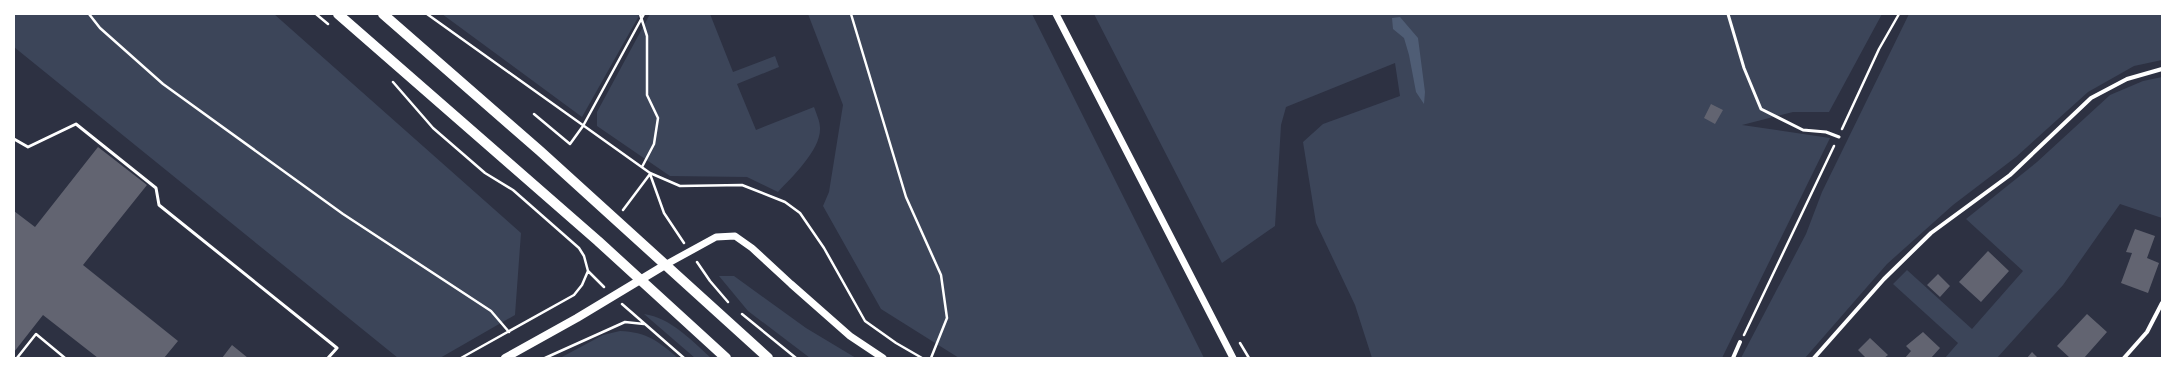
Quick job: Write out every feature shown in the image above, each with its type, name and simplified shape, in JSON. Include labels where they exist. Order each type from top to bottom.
[{"type":"main road","points":[[338,14],[598,241],[726,358]]},
{"type":"main road","points":[[383,14],[540,151],[768,358]]},
{"type":"main road","points":[[505,358],[518,355],[665,265]]},
{"type":"street","points":[[1056,14],[1233,358]]},
{"type":"street","points":[[1814,358],[1884,279],[1931,233],[2010,175],[2091,98],[2127,79],[2162,69]]},
{"type":"street","points":[[665,265],[716,238],[735,236],[752,248],[850,336],[883,358]]},
{"type":"street","points":[[2124,358],[2147,332],[2162,303]]},
{"type":"street","points":[[1733,358],[1740,342]]},
{"type":"lane","points":[[1728,14],[1744,68],[1761,109],[1803,130],[1826,132],[1839,137]]},
{"type":"lane","points":[[14,139],[28,147],[76,124],[156,188],[159,205],[337,348],[328,358]]},
{"type":"path","points":[[89,14],[100,28],[163,84],[343,214],[491,311],[510,332]]},
{"type":"path","points":[[316,14],[333,28]]},
{"type":"path","points":[[427,14],[650,174],[680,186],[742,185],[785,202],[800,213],[820,242],[865,321],[896,344],[922,358]]},
{"type":"path","points":[[851,14],[906,197],[941,275],[947,318],[931,358]]},
{"type":"path","points":[[1740,342],[1839,137],[1879,49],[1899,14]]},
{"type":"path","points":[[534,114],[570,144],[583,126],[642,15]]},
{"type":"path","points":[[642,15],[647,36],[647,95],[658,118],[654,144],[642,167]]},
{"type":"path","points":[[389,77],[433,128],[485,173],[512,190],[579,248],[584,256],[588,271],[684,358]]},
{"type":"path","points":[[650,174],[664,214],[710,281],[730,304]]},
{"type":"path","points":[[461,358],[574,295],[582,285],[588,271]]},
{"type":"path","points":[[736,309],[796,358]]},
{"type":"path","points":[[545,358],[625,322],[645,324]]},
{"type":"path","points":[[17,358],[36,334],[65,358]]},
{"type":"shaded area","points":[[14,14],[274,14],[521,233],[515,315],[440,358],[398,358],[14,47]]},
{"type":"shaded area","points":[[442,14],[640,14],[582,117]]},
{"type":"shaded area","points":[[650,14],[710,14],[733,72],[775,56],[779,67],[737,84],[756,130],[814,107],[819,120],[820,128],[816,145],[805,163],[778,192],[747,177],[670,176],[597,126],[597,112]]},
{"type":"shaded area","points":[[808,14],[1032,14],[1204,358],[959,358],[881,309],[823,206],[829,192],[843,105]]},
{"type":"shaded area","points":[[1094,14],[1882,14],[1829,112],[1793,112],[1742,125],[1830,138],[1722,358],[1372,358],[1355,305],[1316,223],[1303,142],[1323,124],[1400,96],[1395,63],[1286,107],[1281,125],[1275,226],[1222,263]]},
{"type":"shaded area","points":[[1909,14],[2162,14],[2162,60],[2134,66],[2088,92],[2016,157],[1953,205],[1887,264],[1805,358],[1741,358],[1806,234],[1822,192]]},
{"type":"shaded area","points":[[1400,17],[1418,38],[1425,92],[1424,104],[1416,92],[1404,38],[1393,29],[1392,18]]},
{"type":"shaded area","points":[[2162,77],[2162,218],[2120,204],[2063,285],[1997,358],[1945,358],[1958,343],[1893,284],[1907,270],[1972,329],[2023,271],[1966,219],[2037,162],[2110,95],[2143,81]]},
{"type":"shaded area","points":[[719,276],[734,276],[806,328],[856,358],[810,358],[748,311]]},
{"type":"shaded area","points":[[644,314],[654,316],[672,325],[711,358],[695,358]]},
{"type":"shaded area","points":[[620,331],[638,333],[652,338],[678,358],[560,358],[603,335]]},
{"type":"building","points":[[1711,104],[1723,110],[1715,124],[1704,118]]},
{"type":"building","points":[[98,147],[147,185],[83,265],[178,341],[164,358],[98,358],[43,315],[14,352],[14,211],[35,227]]},
{"type":"building","points":[[2135,229],[2155,236],[2147,258],[2159,263],[2148,293],[2121,283],[2132,253],[2126,252]]},
{"type":"building","points":[[1988,251],[2009,271],[1981,302],[1959,282]]},
{"type":"building","points":[[1938,274],[1950,286],[1940,297],[1927,285]]},
{"type":"building","points":[[2087,314],[2107,332],[2084,358],[2070,358],[2057,346]]},
{"type":"building","points":[[1923,332],[1940,348],[1931,358],[1905,358],[1911,351],[1906,346]]},
{"type":"building","points":[[1870,338],[1888,355],[1884,358],[1866,358],[1858,350]]},
{"type":"building","points":[[232,345],[248,358],[222,358]]},
{"type":"building","points":[[2032,352],[2038,358],[2027,358]]}]
